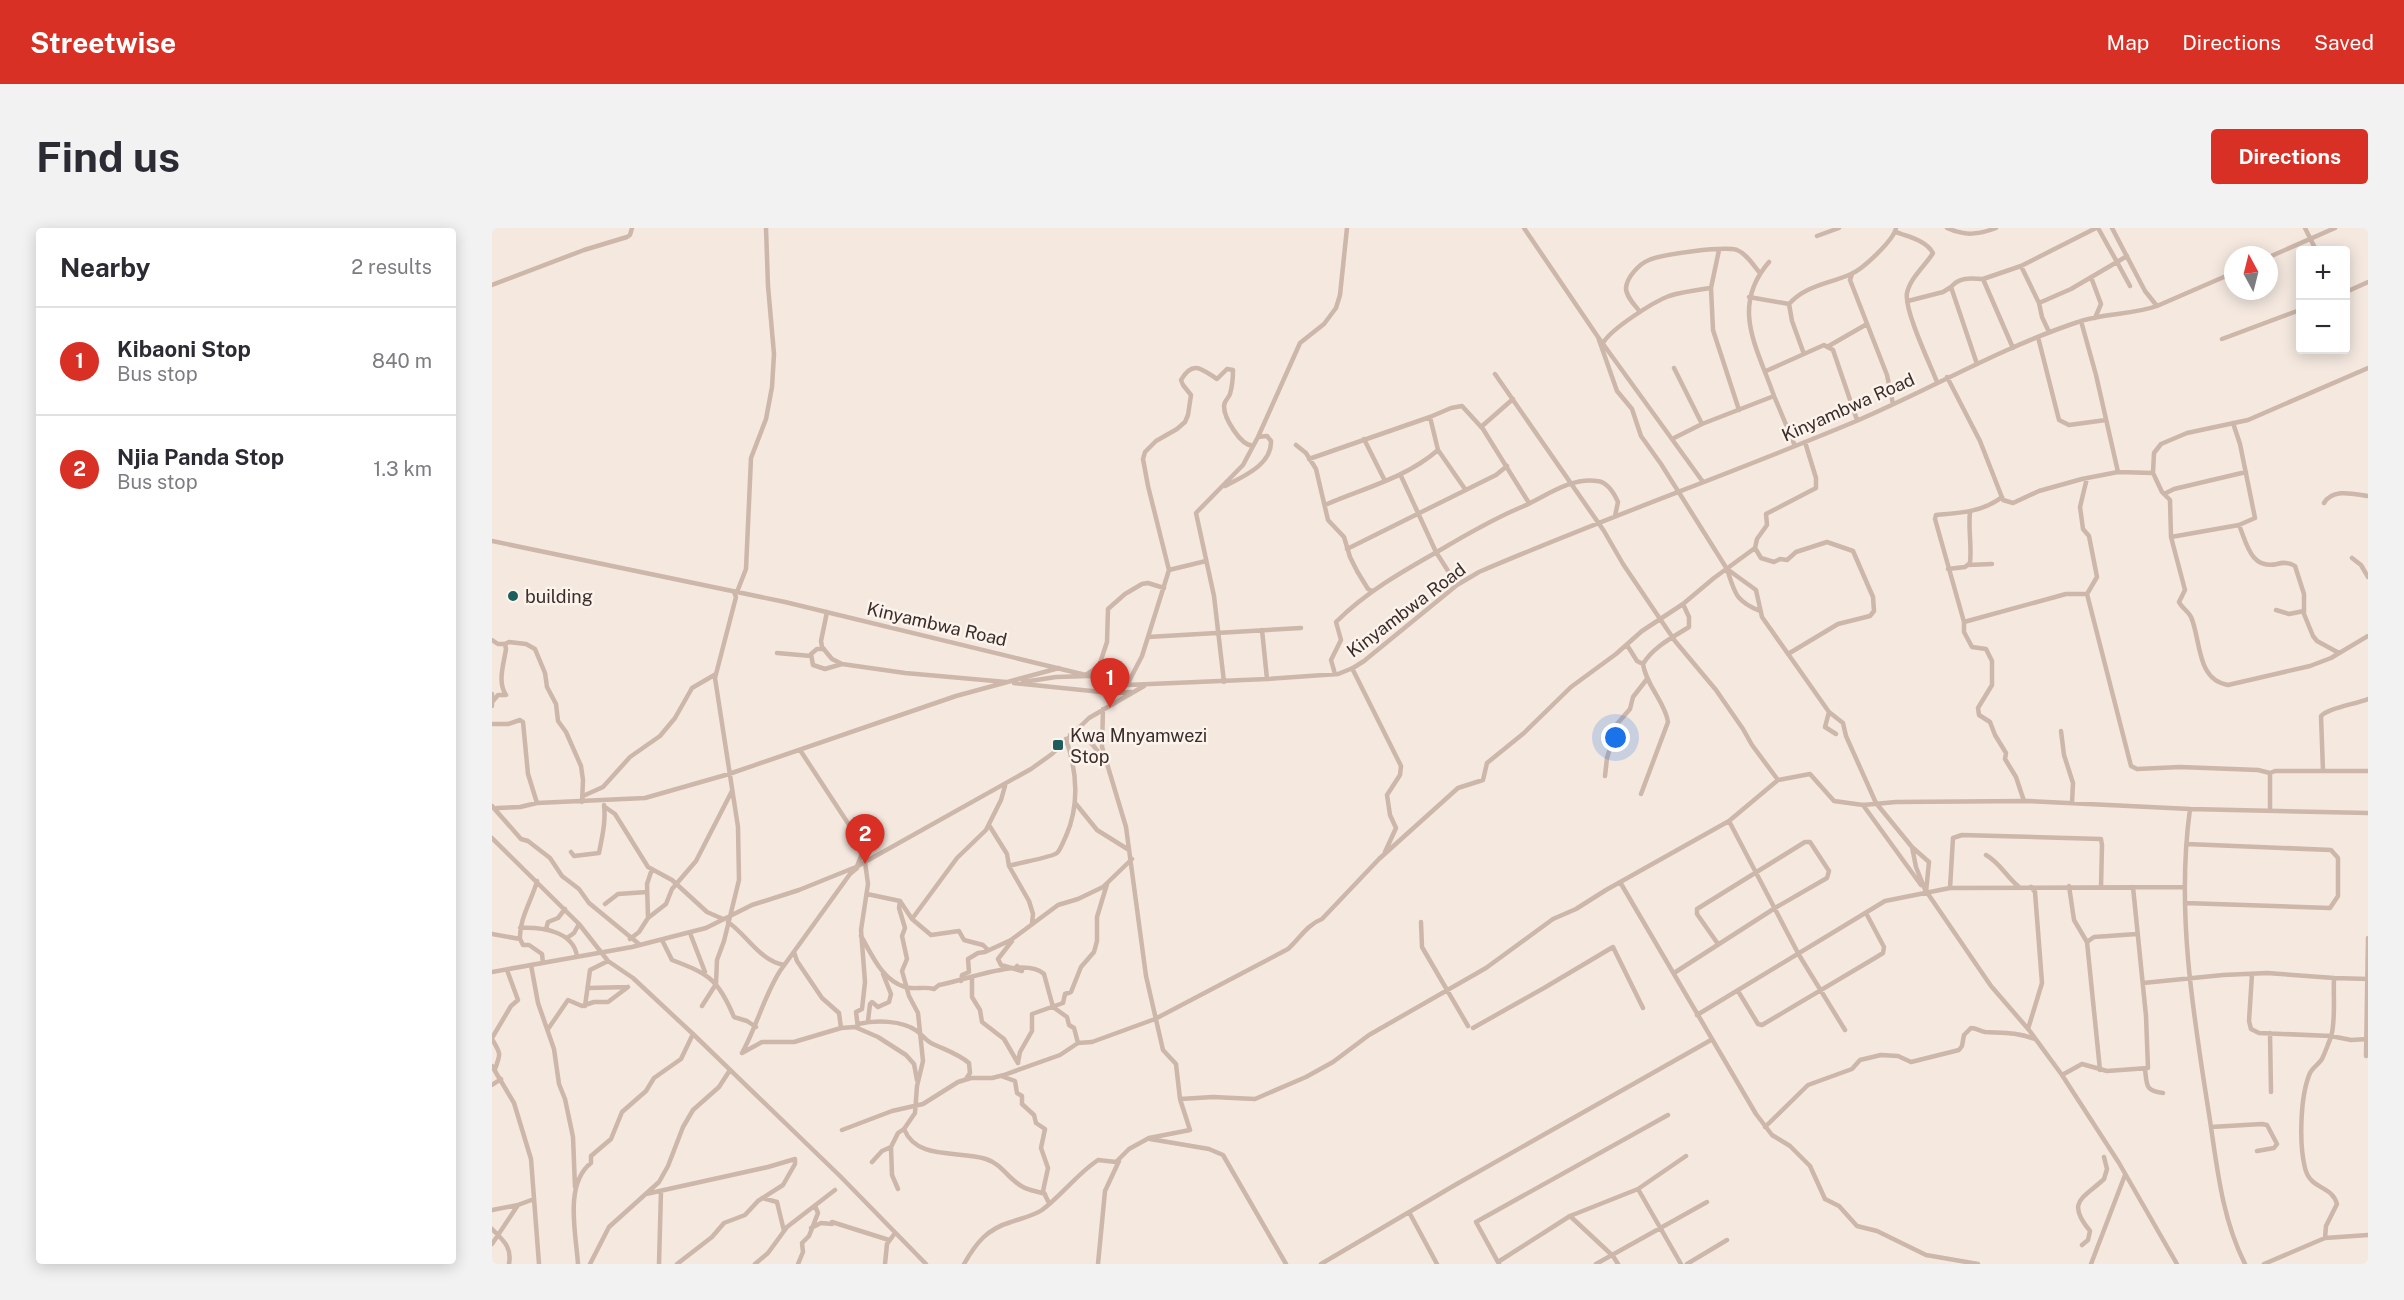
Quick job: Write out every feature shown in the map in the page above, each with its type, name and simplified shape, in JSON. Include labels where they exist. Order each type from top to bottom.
[{"type":"street","points":[[492,285],[576,253],[627,237],[632,228]]},
{"type":"street","points":[[702,1006],[716,984],[717,960],[724,941],[740,871],[738,827],[716,674],[735,592],[746,569],[751,458],[766,419],[772,387],[774,354],[766,228]]},
{"type":"street","points":[[1224,682],[1220,633],[1196,513],[1243,465],[1258,437],[1299,343],[1324,324],[1336,308],[1340,295],[1347,228]]},
{"type":"street","points":[[1524,228],[1598,337],[1704,483]]},
{"type":"street","points":[[1817,236],[1839,228]]},
{"type":"street","points":[[1947,228],[1966,235],[1977,235],[1996,228]]},
{"type":"street","points":[[1908,301],[1943,292],[1956,281],[1967,278],[1983,279],[2021,266],[2097,228],[2130,286]]},
{"type":"street","points":[[2112,228],[2145,291],[2157,306]]},
{"type":"street","points":[[2305,228],[2314,246]]},
{"type":"street","points":[[2278,253],[2335,228]]},
{"type":"street","points":[[1749,297],[1789,304],[1806,290],[1852,274],[1876,254],[1896,230],[1930,248],[1932,253],[1914,277],[1907,292],[1908,301],[1937,382]]},
{"type":"street","points":[[1640,312],[1626,289],[1628,281],[1638,267],[1649,260],[1697,251],[1734,249],[1741,252],[1760,273]]},
{"type":"street","points":[[1719,250],[1711,288],[1713,330],[1739,410]]},
{"type":"street","points":[[2039,303],[2127,256]]},
{"type":"street","points":[[1769,262],[1760,273],[1749,297],[1748,318],[1774,396],[1795,446]]},
{"type":"street","points":[[2021,266],[2039,303],[2049,332]]},
{"type":"street","points":[[1852,274],[1850,280],[1887,375],[1893,404]]},
{"type":"street","points":[[2091,277],[2101,304],[2095,318]]},
{"type":"street","name":"Kinyambwa Road","points":[[492,541],[827,612],[1127,685],[1267,680],[1335,674],[1364,661],[1457,585],[1479,572],[1805,442],[2049,332],[2080,321],[2142,311],[2224,277]]},
{"type":"street","points":[[1983,279],[2013,348]]},
{"type":"street","points":[[2350,290],[2368,282]]},
{"type":"street","points":[[1951,287],[1977,364]]},
{"type":"street","points":[[1603,343],[1607,335],[1616,328],[1669,296],[1711,288]]},
{"type":"street","points":[[1789,304],[1792,321],[1804,354]]},
{"type":"street","points":[[2222,339],[2296,312]]},
{"type":"street","points":[[2080,321],[2118,472]]},
{"type":"street","points":[[1827,347],[1867,324]]},
{"type":"street","points":[[1598,337],[1617,391],[1632,409],[1641,436],[1728,569],[1742,604],[1760,611]]},
{"type":"street","points":[[2038,337],[2059,420],[2069,425],[2106,420]]},
{"type":"street","points":[[1766,371],[1824,345],[1833,350],[1857,420]]},
{"type":"street","points":[[1674,368],[1702,424]]},
{"type":"street","points":[[2368,368],[2248,420],[2187,433],[2161,444],[2154,453],[2153,473],[2164,494],[2170,500],[2171,537],[2185,590],[2179,602],[2191,616],[2201,657],[2216,681],[2228,685],[2310,666],[2368,636]]},
{"type":"street","points":[[1127,685],[1148,637],[1168,570],[1143,459],[1148,448],[1167,433],[1178,429],[1187,419],[1191,395],[1181,380],[1189,369],[1207,370],[1217,379],[1227,369],[1233,370],[1231,392],[1224,405],[1225,416],[1240,440],[1244,444],[1253,446]]},
{"type":"street","points":[[1495,374],[1673,638],[1716,690],[1752,746],[1778,780]]},
{"type":"street","points":[[1947,377],[1980,441],[2003,500],[2013,503],[2039,491],[2118,472],[2153,473]]},
{"type":"street","points":[[1672,439],[1702,424],[1774,396]]},
{"type":"street","points":[[1481,427],[1514,399]]},
{"type":"street","points":[[1309,459],[1462,406],[1481,427],[1529,503]]},
{"type":"street","points":[[1430,417],[1438,450],[1465,489]]},
{"type":"street","points":[[2171,537],[2239,525],[2253,520],[2256,515],[2233,423]]},
{"type":"street","points":[[1222,487],[1252,472],[1266,457],[1271,441],[1267,436],[1258,437]]},
{"type":"street","points":[[1364,439],[1384,479]]},
{"type":"street","points":[[842,1130],[892,1111],[915,1107],[930,1101],[951,1085],[964,1080],[1001,1076],[1060,1055],[1078,1042],[1092,1042],[1155,1019],[1288,949],[1312,923],[1322,919],[1382,857],[1458,788],[1484,780],[1486,763],[1524,733],[1572,687],[1755,548],[1757,540],[1767,525],[1766,514],[1816,488],[1816,477],[1805,442]]},
{"type":"street","points":[[1296,445],[1306,453],[1316,469],[1328,520],[1344,537],[1357,571],[1368,589],[1372,591]]},
{"type":"street","points":[[1325,505],[1388,478],[1401,476],[1438,450]]},
{"type":"street","points":[[1347,549],[1496,475],[1507,466]]},
{"type":"street","points":[[2164,494],[2174,489],[2246,472]]},
{"type":"street","points":[[1401,476],[1416,513],[1436,552],[1457,585]]},
{"type":"street","points":[[1964,622],[2066,594],[2087,594],[2094,586],[2097,577],[2089,536],[2083,528],[2080,507],[2087,478]]},
{"type":"street","points":[[1335,674],[1331,660],[1341,640],[1336,622],[1372,591],[1411,565],[1512,510],[1571,484],[1588,480],[1603,482],[1609,487],[1618,502],[1615,517]]},
{"type":"street","points":[[2324,503],[2329,496],[2336,493],[2368,496]]},
{"type":"street","points":[[2002,497],[1994,503],[1970,512],[1936,515],[1935,519],[1964,622],[1964,632],[1972,647],[1986,649],[1992,661],[1992,685],[1978,708],[1979,715],[1990,722],[2006,753],[2005,759],[2016,777],[2024,801]]},
{"type":"street","points":[[1968,565],[1972,543],[1970,512]]},
{"type":"street","points":[[2239,525],[2251,554],[2259,563],[2269,566],[2284,562],[2295,566],[2304,594],[2304,611],[2316,640],[2339,653]]},
{"type":"street","points":[[1755,548],[1761,558],[1774,562],[1780,559],[1787,561],[1796,552],[1827,542],[1853,551],[1873,597],[1874,611],[1870,616],[1838,624],[1788,654]]},
{"type":"street","points":[[2352,558],[2368,577]]},
{"type":"street","points":[[1168,570],[1206,561]]},
{"type":"street","points":[[1948,568],[1992,564]]},
{"type":"street","points":[[1728,569],[1756,590],[1762,617],[1829,712],[1843,723],[1846,736],[1876,802],[1912,847],[1929,862],[1926,892]]},
{"type":"street","points":[[1011,682],[1090,675],[1099,666],[1107,642],[1107,616],[1111,605],[1142,584],[1148,583],[1164,588]]},
{"type":"street","points":[[2087,594],[2131,766],[2137,769],[2180,767],[2258,770],[2270,773],[2275,771],[2368,771]]},
{"type":"street","points":[[1641,794],[1668,722],[1667,714],[1647,679],[1643,664],[1647,656],[1689,627],[1689,617],[1683,604]]},
{"type":"street","points":[[2276,610],[2289,614],[2304,611]]},
{"type":"street","points":[[827,612],[821,641],[832,659],[842,664],[905,673],[1111,693],[1134,692]]},
{"type":"street","points":[[1148,637],[1301,628]]},
{"type":"street","points":[[1262,630],[1267,680]]},
{"type":"street","points":[[492,640],[498,644],[508,642],[526,644],[536,649],[545,673],[547,687],[556,704],[558,721],[581,766],[582,799]]},
{"type":"street","points":[[493,704],[498,695],[506,695],[503,692],[502,675],[505,644]]},
{"type":"street","points":[[1627,645],[1637,661],[1643,664]]},
{"type":"street","points":[[811,656],[817,649],[825,650]]},
{"type":"street","points":[[777,653],[811,656]]},
{"type":"street","points":[[811,656],[813,665],[819,668],[833,668],[842,664]]},
{"type":"street","points":[[495,807],[582,799],[604,804],[645,798],[729,774],[956,696],[1061,668]]},
{"type":"street","points":[[1352,668],[1401,766],[1400,775],[1387,795],[1390,815],[1396,828]]},
{"type":"street","points":[[582,799],[603,787],[630,757],[660,735],[675,718],[692,688],[716,674]]},
{"type":"street","points":[[1605,776],[1607,758],[1617,724],[1630,709],[1633,697],[1647,679]]},
{"type":"street","points":[[492,972],[632,947],[690,933],[727,920],[752,905],[770,901],[861,865],[1005,786],[1042,762],[1089,718],[1146,685]]},
{"type":"street","points":[[492,694],[493,704]]},
{"type":"street","points":[[2323,771],[2321,716],[2325,711],[2368,699]]},
{"type":"street","points":[[1098,1264],[1105,1191],[1119,1161],[1129,1149],[1149,1138],[1190,1130],[1180,1099],[1176,1065],[1163,1050],[1155,1019],[1144,962],[1132,859],[1123,815],[1105,761],[1101,739],[1103,709]]},
{"type":"street","points":[[1829,712],[1825,727],[1836,734]]},
{"type":"street","points":[[492,724],[508,724],[519,720],[523,722],[528,774],[537,803]]},
{"type":"street","points":[[2061,731],[2064,755],[2073,783],[2072,803]]},
{"type":"street","points":[[1068,737],[1080,735],[1088,739],[1105,761]]},
{"type":"street","points":[[1009,866],[1057,854],[1068,832],[1076,804],[1077,782],[1068,737]]},
{"type":"street","points":[[800,750],[857,837],[862,854],[861,865],[868,880],[861,936],[865,989],[862,1009],[856,1012],[858,1026]]},
{"type":"street","points":[[2270,773],[2270,811]]},
{"type":"street","points":[[1180,1099],[1213,1096],[1255,1099],[1317,1071],[1369,1035],[1486,968],[1553,919],[1576,909],[1729,821],[1778,780],[1810,774],[1834,801],[1863,805],[1876,802],[2024,801],[2190,809],[2368,813]]},
{"type":"street","points":[[912,919],[957,858],[980,837],[989,825],[1005,786]]},
{"type":"street","points":[[630,939],[639,932],[648,918],[666,904],[677,884],[696,861],[732,791]]},
{"type":"street","points":[[571,852],[574,855],[599,853],[601,834],[606,823],[604,804]]},
{"type":"street","points":[[604,804],[615,814],[643,862],[677,884],[707,912],[727,920],[744,934],[765,957],[784,965]]},
{"type":"street","points":[[1076,804],[1097,830],[1118,845],[1129,849]]},
{"type":"street","points":[[1863,805],[1991,986],[2036,1039],[2062,1075],[2125,1175],[2177,1264]]},
{"type":"street","points":[[495,807],[521,839],[528,841],[550,858],[562,876],[579,889],[589,903],[640,945]]},
{"type":"street","points":[[2190,809],[2185,887],[2185,936],[2190,979],[2222,1200],[2245,1264]]},
{"type":"street","points":[[1729,821],[1799,955],[1845,1030]]},
{"type":"street","points":[[989,825],[1007,854],[1009,866],[1030,906],[1033,914],[1032,923]]},
{"type":"street","points":[[1396,828],[1411,832]]},
{"type":"street","points":[[1382,857],[1396,828]]},
{"type":"street","points":[[1950,888],[1953,838],[1962,835],[2101,839],[2103,845],[2101,887]]},
{"type":"street","points":[[492,838],[565,909],[608,961],[633,978],[693,1034],[926,1264]]},
{"type":"street","points":[[1674,973],[1830,875],[1813,844],[1805,842],[1755,871],[1698,909],[1697,914],[1718,944]]},
{"type":"street","points":[[2185,903],[2330,908],[2338,896],[2338,858],[2331,850],[2187,844]]},
{"type":"street","points":[[1912,847],[1916,867],[1926,892]]},
{"type":"street","points":[[1986,855],[1997,862],[2003,873],[2018,886]]},
{"type":"street","points":[[882,971],[907,988],[934,989],[939,985],[961,981],[972,978],[1015,967],[1015,964],[1022,971],[1001,965],[998,959],[1016,937],[1058,905],[1078,899],[1107,884],[1132,859]]},
{"type":"street","points":[[861,865],[850,874],[784,965],[768,991],[756,1027],[742,1053],[762,1042],[794,1042],[841,1028],[858,1026],[868,1021],[903,1024],[930,1043],[958,1055],[969,1063],[970,1073],[964,1080]]},
{"type":"street","points":[[648,918],[646,884],[652,869]]},
{"type":"street","points":[[537,881],[520,928],[520,939],[523,945],[529,945],[540,952],[543,963]]},
{"type":"street","points":[[1620,882],[1711,1040],[1766,1127],[1772,1135],[1790,1146],[1810,1166],[1825,1199],[1839,1206],[1857,1226],[1877,1231],[1926,1255],[1978,1264]]},
{"type":"street","points":[[1018,1062],[1020,1052],[1032,1031],[1032,1014],[1063,1003],[1065,994],[1071,992],[1075,984],[1081,967],[1095,952],[1097,917],[1107,884]]},
{"type":"street","points":[[2027,886],[2036,892],[2035,910],[2042,968],[2041,988],[2028,1029]]},
{"type":"street","points":[[2069,886],[2074,920],[2087,942],[2100,1070]]},
{"type":"street","points":[[2133,887],[2143,983],[2148,1068],[2145,1069],[2148,1087],[2152,1092],[2163,1093]]},
{"type":"street","points":[[1697,1015],[1885,901],[1950,888],[2185,887]]},
{"type":"street","points":[[605,904],[618,894],[647,892]]},
{"type":"street","points":[[867,894],[900,901],[912,919],[931,935],[959,931],[964,940],[980,944],[988,950]]},
{"type":"street","points":[[898,1189],[892,1174],[891,1147],[897,1134],[915,1113],[918,1083],[924,1061],[918,1013],[902,971],[907,959],[902,936],[905,928],[898,908],[900,901]]},
{"type":"street","points":[[546,929],[548,922],[558,918],[565,909]]},
{"type":"street","points":[[1738,991],[1758,1024],[1762,1025],[1821,990],[1883,952],[1881,941],[1866,913]]},
{"type":"street","points":[[1421,922],[1422,947],[1471,1027],[1544,988],[1613,946],[1643,1008]]},
{"type":"street","points":[[567,938],[576,931],[579,924]]},
{"type":"street","points":[[520,928],[546,929],[567,938],[575,944],[577,956]]},
{"type":"street","points":[[690,933],[707,975]]},
{"type":"street","points":[[492,934],[520,939]]},
{"type":"street","points":[[2087,942],[2094,937],[2137,934]]},
{"type":"street","points":[[861,936],[882,971],[891,994],[889,1002],[878,1007],[872,1002],[870,1004],[868,1021]]},
{"type":"street","points":[[961,981],[962,975],[969,972],[968,959],[1016,937]]},
{"type":"street","points":[[2366,1056],[2368,938]]},
{"type":"street","points":[[662,940],[672,960],[707,975],[724,994],[734,1017],[756,1027]]},
{"type":"street","points":[[794,952],[797,961],[822,998],[839,1013],[841,1028]]},
{"type":"street","points":[[585,1006],[592,967],[608,961]]},
{"type":"street","points":[[531,965],[538,1003],[554,1049],[559,1084],[566,1099],[573,1137],[578,1264]]},
{"type":"street","points":[[1015,967],[1030,966],[1042,972],[1053,1007],[1067,1017],[1069,1025],[1074,1028],[1078,1042]]},
{"type":"street","points":[[507,970],[518,1000],[511,1006],[492,1039],[501,1056],[494,1068],[514,1103],[528,1144],[539,1264]]},
{"type":"street","points":[[2143,983],[2252,974],[2368,979]]},
{"type":"street","points":[[2252,974],[2249,1021],[2251,1029],[2259,1033],[2367,1040]]},
{"type":"street","points":[[972,978],[972,997],[980,1010],[982,1022],[1005,1039],[1021,1068]]},
{"type":"street","points":[[2325,1238],[2326,1226],[2337,1204],[2333,1196],[2314,1185],[2307,1176],[2302,1147],[2306,1085],[2312,1069],[2322,1059],[2331,1036],[2334,978]]},
{"type":"street","points":[[548,1029],[568,1000],[575,1005],[585,1006],[594,1002],[608,1002],[628,987],[588,988]]},
{"type":"street","points":[[858,1026],[906,1055],[914,1064],[918,1083]]},
{"type":"street","points":[[1766,1127],[1809,1084],[1852,1069],[1860,1060],[1870,1056],[1898,1056],[1911,1062],[1959,1050],[1964,1035],[1971,1028],[1984,1032],[1998,1030],[2010,1034],[2018,1033],[2036,1039]]},
{"type":"street","points":[[576,1194],[581,1171],[591,1163],[591,1156],[594,1152],[612,1139],[622,1112],[646,1091],[654,1078],[681,1059],[693,1034]]},
{"type":"street","points":[[2270,1034],[2271,1092]]},
{"type":"street","points":[[1321,1264],[1711,1040]]},
{"type":"street","points":[[2062,1075],[2080,1064],[2100,1070],[2145,1069]]},
{"type":"street","points":[[590,1264],[609,1227],[658,1182],[693,1110],[719,1087],[730,1070]]},
{"type":"street","points":[[1001,1076],[1015,1081],[1017,1093],[1022,1096],[1022,1104],[1034,1115],[1036,1123],[1045,1128],[1041,1148],[1048,1164],[1043,1185],[1044,1194],[1049,1203]]},
{"type":"street","points":[[492,1085],[501,1079]]},
{"type":"street","points":[[1668,1115],[1476,1222],[1499,1263],[1570,1216],[1638,1188],[1686,1156]]},
{"type":"street","points":[[2211,1127],[2267,1125],[2277,1144],[2274,1148],[2256,1151]]},
{"type":"street","points":[[904,1128],[909,1139],[919,1147],[986,1159],[998,1165],[1022,1187],[1044,1194]]},
{"type":"street","points":[[1149,1138],[1200,1147],[1223,1155],[1286,1264]]},
{"type":"street","points":[[872,1162],[882,1151],[891,1147]]},
{"type":"street","points":[[2082,1245],[2088,1240],[2090,1231],[2079,1215],[2079,1206],[2085,1193],[2104,1179],[2107,1169],[2104,1156]]},
{"type":"street","points":[[645,1194],[795,1159],[795,1164],[785,1183],[762,1198],[745,1215],[724,1223],[712,1237],[677,1264]]},
{"type":"street","points":[[964,1264],[979,1240],[986,1234],[1004,1224],[1035,1214],[1098,1160],[1119,1161]]},
{"type":"street","points":[[2091,1264],[2125,1175]]},
{"type":"street","points":[[1638,1188],[1681,1264]]},
{"type":"street","points":[[659,1264],[662,1191]]},
{"type":"street","points":[[756,1264],[768,1253],[784,1231],[835,1191]]},
{"type":"street","points":[[762,1198],[777,1202],[784,1231]]},
{"type":"street","points":[[492,1210],[534,1199]]},
{"type":"street","points":[[1596,1264],[1707,1202]]},
{"type":"street","points":[[492,1244],[518,1205]]},
{"type":"street","points":[[798,1264],[803,1252],[802,1243],[808,1236],[818,1213],[815,1206]]},
{"type":"street","points":[[1409,1212],[1437,1264]]},
{"type":"street","points":[[1570,1216],[1613,1256],[1618,1264]]},
{"type":"street","points":[[811,1228],[821,1223],[832,1224],[832,1222],[889,1240]]},
{"type":"street","points":[[492,1230],[508,1245],[509,1264]]},
{"type":"street","points":[[885,1264],[889,1240],[895,1233]]},
{"type":"street","points":[[2264,1264],[2325,1238],[2368,1234]]},
{"type":"street","points":[[1687,1264],[1727,1240]]},
{"type":"place","name":"building","points":[[513,596]]},
{"type":"place","name":"Kibaoni Stop","points":[[1110,708]]},
{"type":"place","name":"Kwa Mnyamwezi Stop","points":[[1058,745]]},
{"type":"place","name":"Njia Panda Stop","points":[[865,864]]}]
